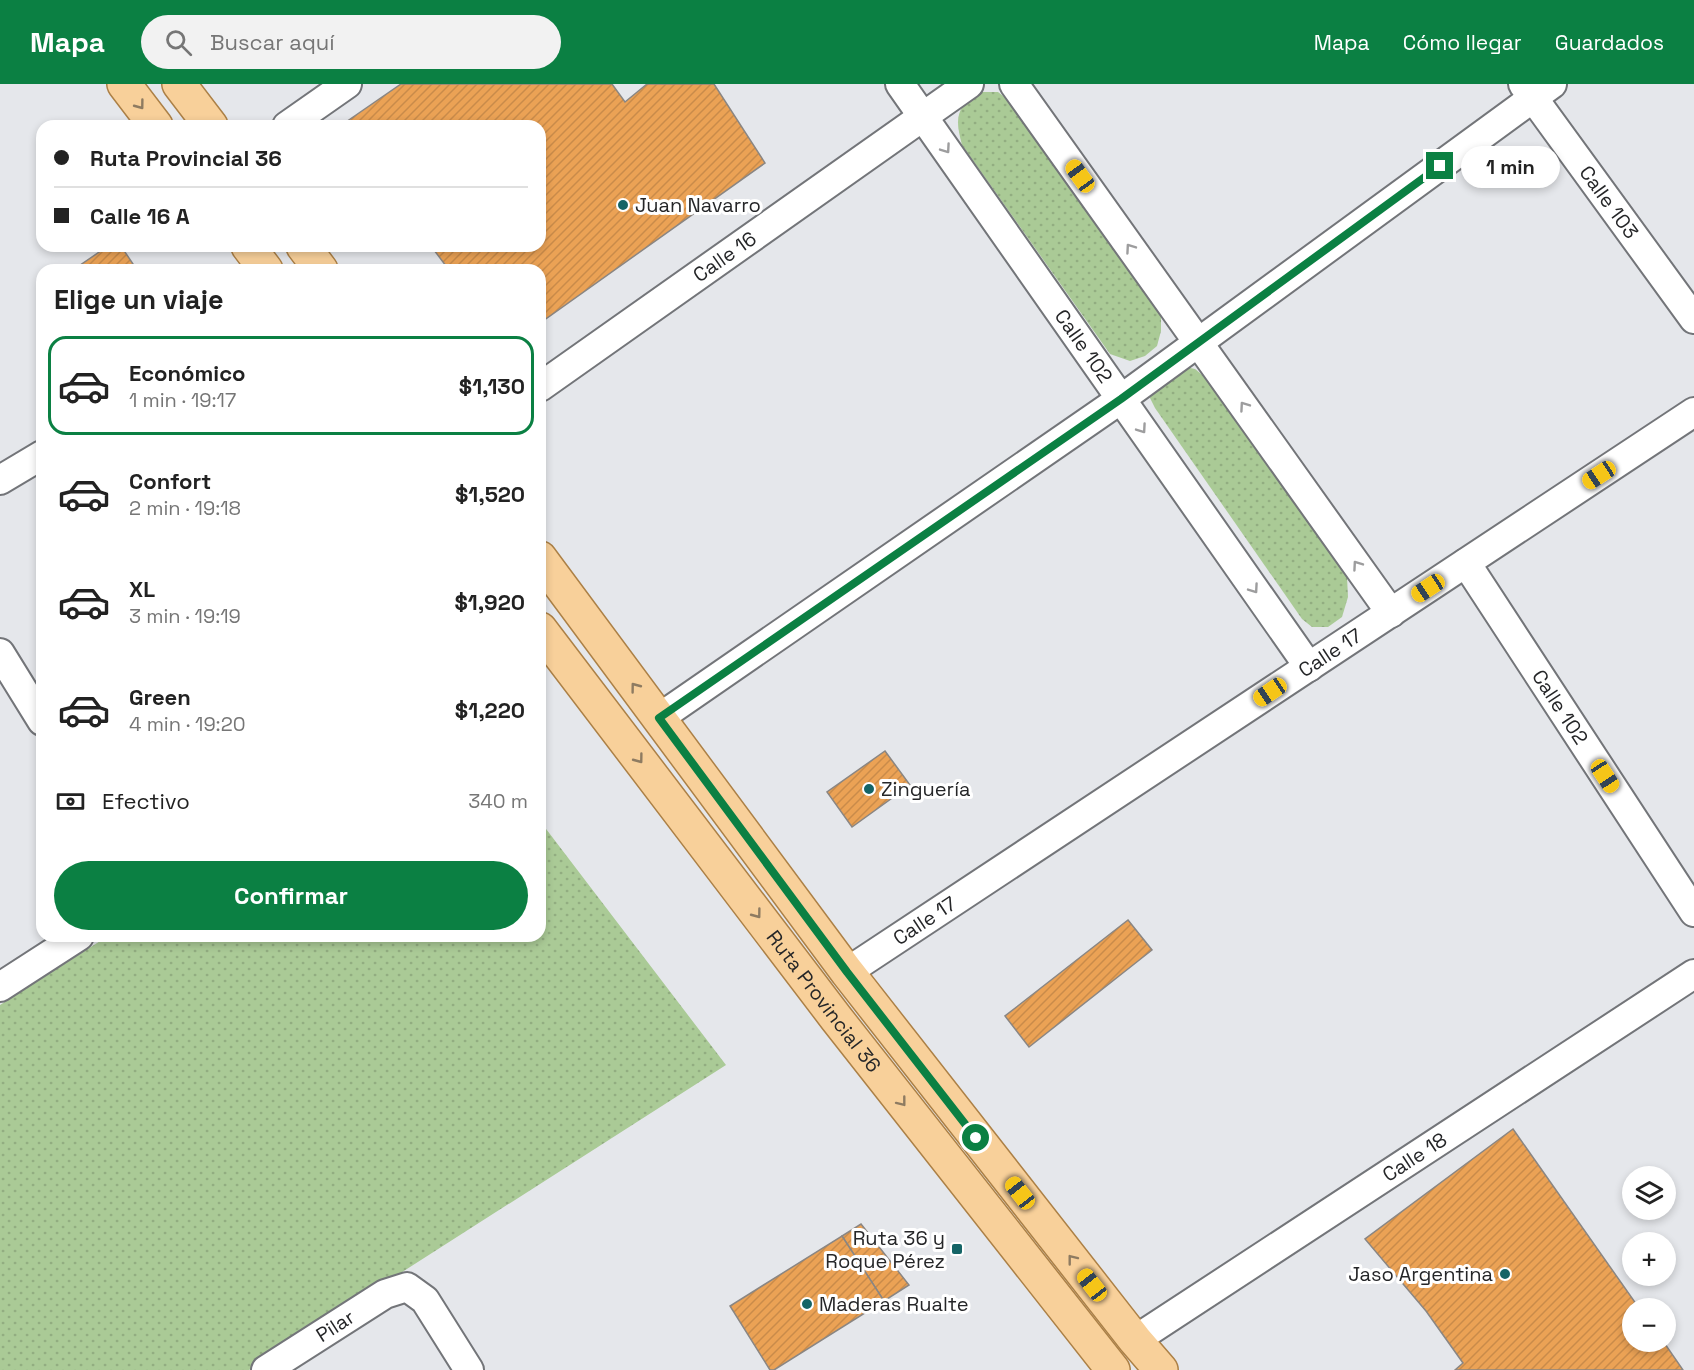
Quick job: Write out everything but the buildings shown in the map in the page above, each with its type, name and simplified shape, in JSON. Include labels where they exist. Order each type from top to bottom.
[{"type":"main road","points":[[124,84],[151,120]]},
{"type":"main road","points":[[179,84],[206,120]]},
{"type":"main road","name":"Ruta Provincial 36","points":[[546,566],[847,972],[1135,1340],[1161,1370]]},
{"type":"main road","name":"Ruta Provincial 36","points":[[546,638],[1102,1367]]},
{"type":"street","points":[[296,120],[347,84]]},
{"type":"street","name":"Calle 102","points":[[900,84],[1309,667]]},
{"type":"street","name":"Calle 16","points":[[546,383],[969,84]]},
{"type":"street","points":[[1014,84],[1390,613]]},
{"type":"street","points":[[659,718],[1121,399],[1536,89]]},
{"type":"street","name":"Calle 103","points":[[1536,89],[1694,319]]},
{"type":"street","name":"Calle 17","points":[[847,972],[1694,412]]},
{"type":"street","points":[[0,480],[36,459]]},
{"type":"street","name":"Calle 102","points":[[1466,563],[1694,912]]},
{"type":"street","points":[[0,653],[36,711]]},
{"type":"street","points":[[0,987],[70,942]]},
{"type":"street","name":"Calle 18","points":[[1135,1340],[1694,974]]},
{"type":"street","name":"Pilar","points":[[266,1370],[385,1294],[407,1287],[425,1300],[469,1370]]},
{"type":"green space","points":[[980,92],[998,92],[1016,106],[1161,312],[1161,331],[1157,346],[1145,356],[1130,361],[1110,354],[962,145],[958,128],[959,114],[966,103]]},
{"type":"green space","points":[[1181,366],[1195,369],[1211,382],[1347,577],[1348,597],[1342,617],[1328,627],[1312,627],[1302,619],[1155,408],[1149,396],[1153,382]]},
{"type":"green space","points":[[546,829],[726,1065],[249,1370],[0,1370],[0,1005],[99,942],[546,942]]},
{"type":"place","name":"Juan Navarro","points":[[623,205]]},
{"type":"place","name":"Zinguería","points":[[869,789]]},
{"type":"place","name":"Ruta 36 y Roque Pérez","points":[[957,1249]]},
{"type":"place","name":"Jaso Argentina","points":[[1505,1274]]},
{"type":"place","name":"Maderas Rualte","points":[[807,1304]]},
{"type":"route","points":[[976,1138],[847,972],[659,718],[1121,399],[1440,166]]}]
